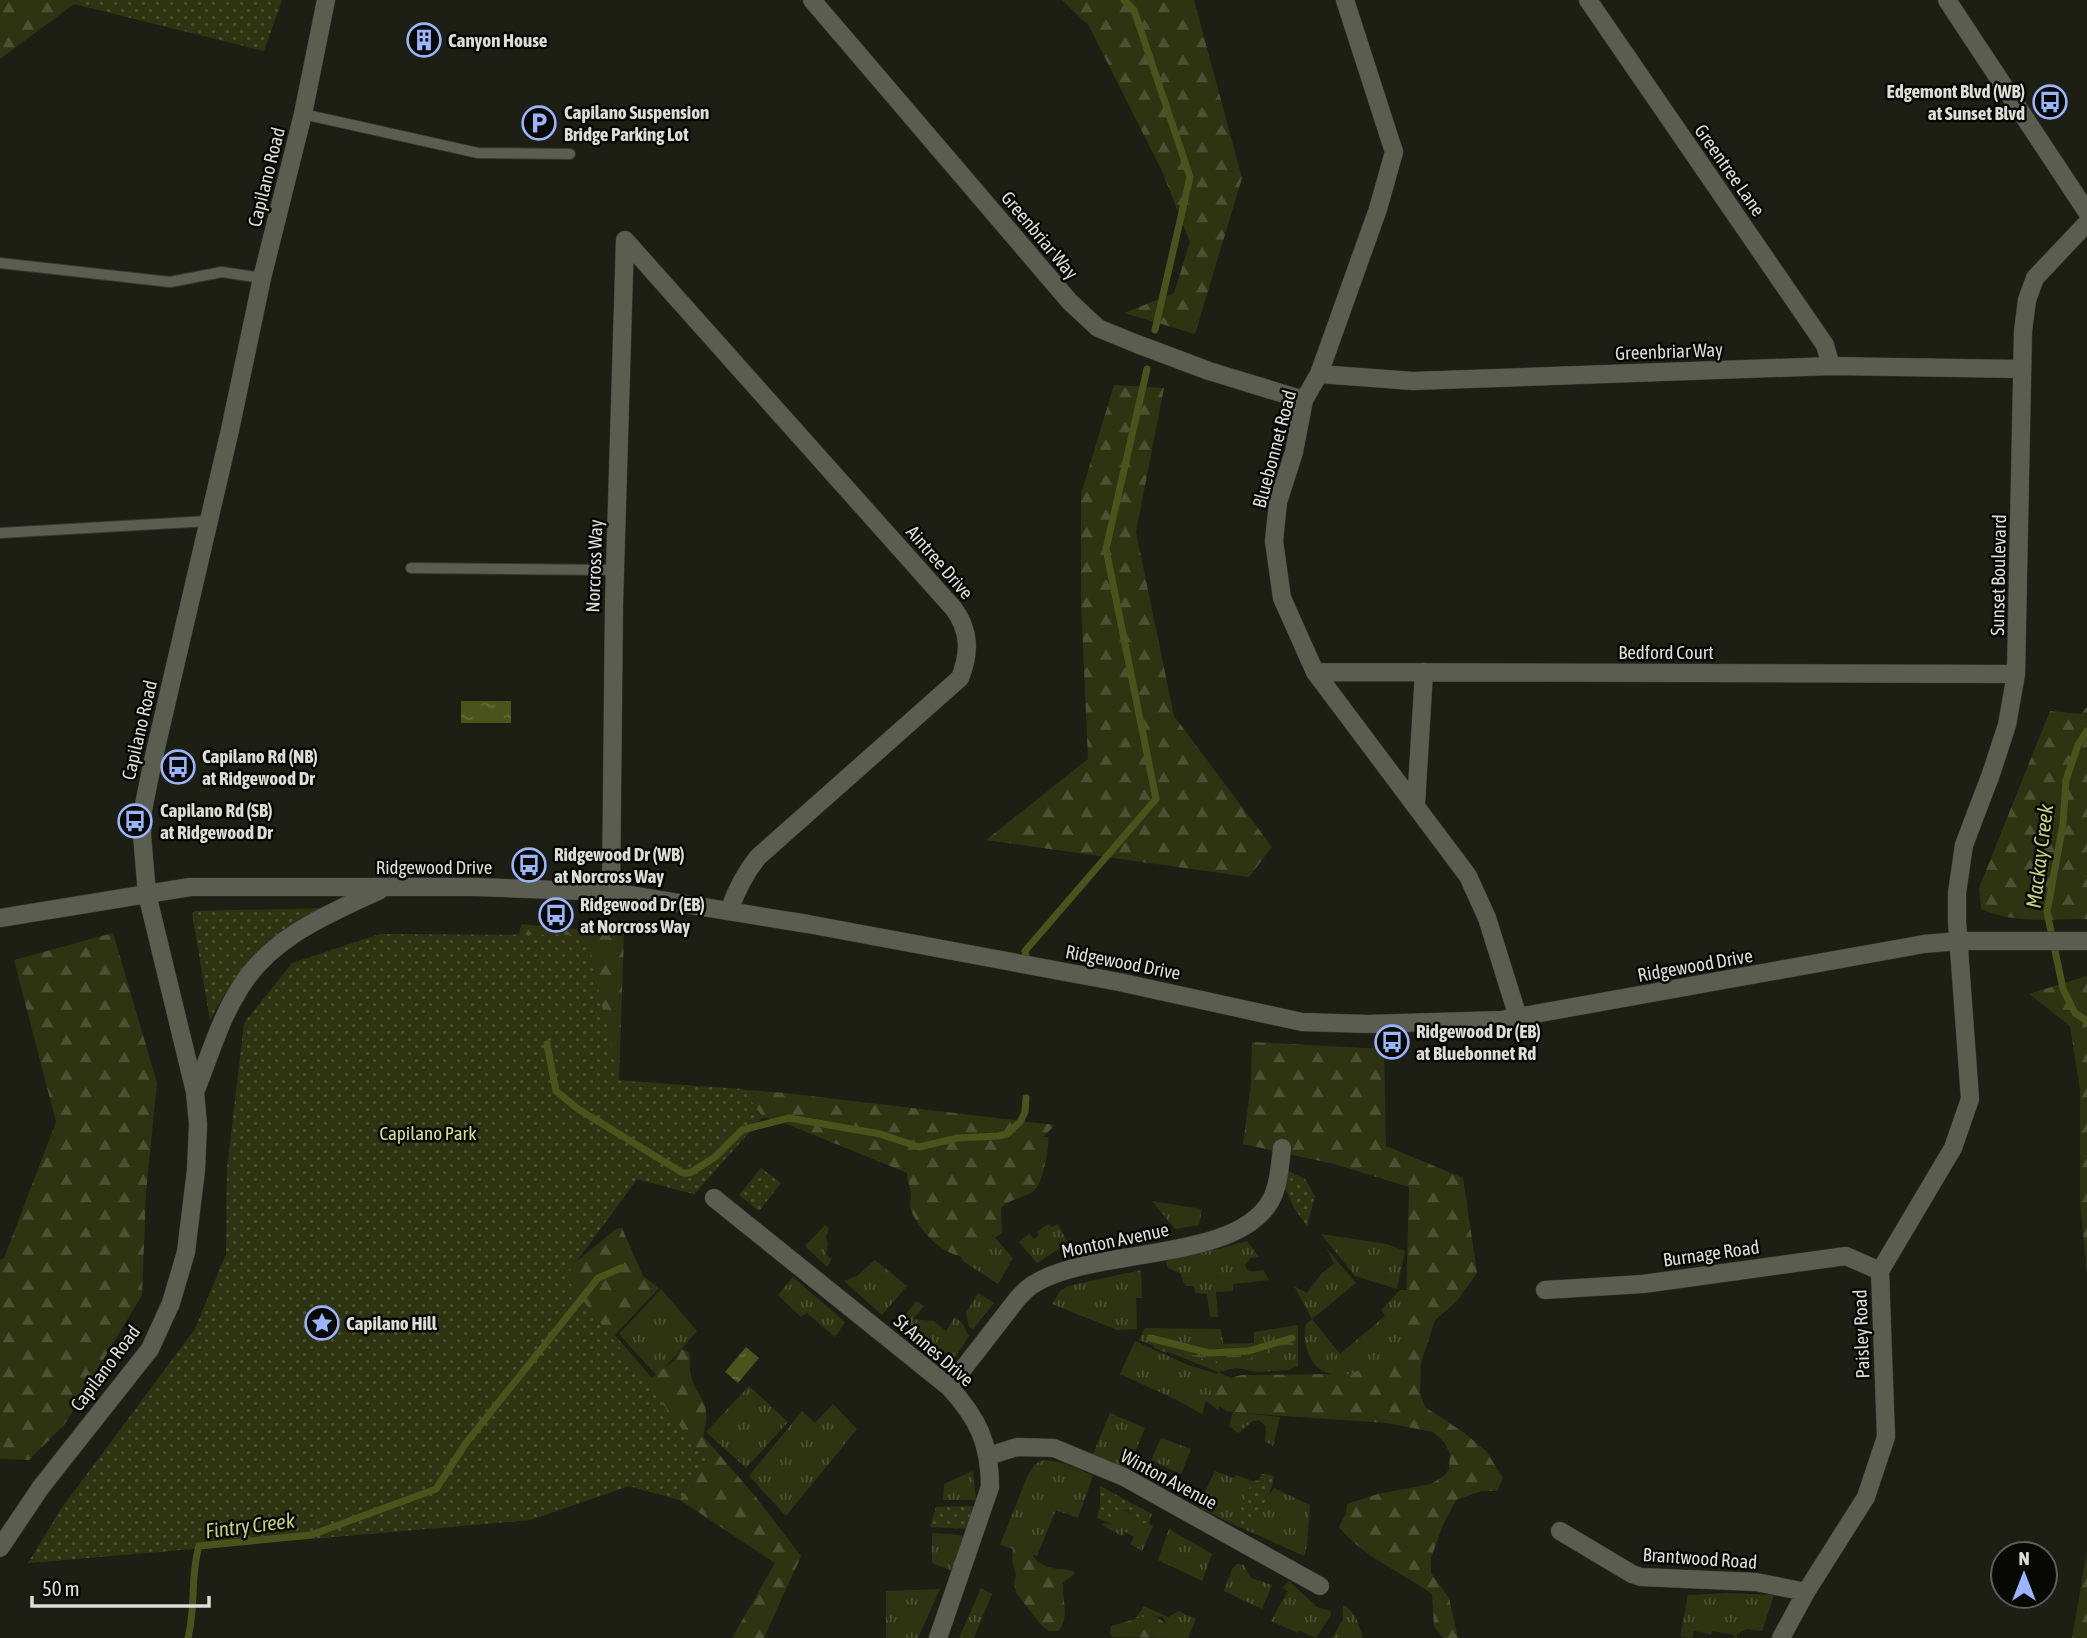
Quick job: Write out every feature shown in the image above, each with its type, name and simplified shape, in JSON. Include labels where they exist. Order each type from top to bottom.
[{"type":"street","name":"Capilano Road","points":[[0,1548],[41,1487],[150,1349],[171,1303],[186,1252],[196,1170],[198,1124],[195,1092],[147,894],[142,835],[146,792],[262,278],[303,114],[326,0]]},
{"type":"street","name":"Greenbriar Way","points":[[812,0],[1070,302],[1098,328],[1209,371],[1304,400]]},
{"type":"street","name":"Bluebonnet Road","points":[[1345,0],[1394,152],[1378,209],[1319,374],[1304,400],[1294,452],[1279,502],[1274,541],[1282,598],[1315,672],[1468,876],[1487,918],[1518,1017]]},
{"type":"street","name":"Greentree Lane","points":[[1588,0],[1825,345],[1831,366]]},
{"type":"street","points":[[1947,0],[2087,212]]},
{"type":"street","name":"Sunset Boulevard","points":[[1958,941],[1957,893],[1964,845],[2007,725],[2016,674],[2022,369],[2027,300],[2035,278],[2087,223]]},
{"type":"street","name":"Norcross Way","points":[[611,892],[615,570],[625,240]]},
{"type":"street","name":"Aintree Drive","points":[[625,240],[954,610],[966,630],[968,648],[960,678],[758,856],[748,869],[729,911]]},
{"type":"street","name":"Greenbriar Way","points":[[1319,374],[1413,381],[1831,366],[2022,369]]},
{"type":"street","name":"Bedford Court","points":[[1315,672],[2016,674]]},
{"type":"street","points":[[1416,804],[1424,672]]},
{"type":"street","name":"Ridgewood Drive","points":[[0,918],[190,887],[476,887],[611,892],[1106,979],[1302,1021],[1433,1024],[1501,1020],[1912,946],[1958,941],[2087,941]]},
{"type":"street","points":[[195,1092],[229,1007],[253,969],[269,953],[310,923],[384,888]]},
{"type":"street","name":"Paisley Road","points":[[1781,1638],[1806,1592],[1866,1497],[1886,1437],[1880,1271],[1953,1148],[1970,1099],[1958,941]]},
{"type":"street","name":"Monton Avenue","points":[[949,1387],[1031,1285],[1042,1279],[1101,1262],[1202,1244],[1253,1221],[1273,1198],[1282,1148]]},
{"type":"street","name":"St Annes Drive","points":[[715,1198],[949,1387],[972,1415],[982,1435],[988,1457],[990,1487],[938,1638]]},
{"type":"street","name":"Burnage Road","points":[[1545,1290],[1643,1284],[1846,1256],[1880,1271]]},
{"type":"street","name":"Winton Avenue","points":[[988,1457],[1017,1447],[1054,1448],[1124,1477],[1320,1586]]},
{"type":"street","name":"Brantwood Road","points":[[1560,1531],[1641,1577],[1756,1582],[1806,1592]]},
{"type":"lane","points":[[303,114],[478,153],[569,154]]},
{"type":"lane","points":[[0,263],[170,282],[222,272],[262,278]]},
{"type":"lane","points":[[0,533],[209,521]]},
{"type":"lane","points":[[411,568],[615,570]]},
{"type":"green space","points":[[0,0],[77,0],[0,59]]},
{"type":"green space","points":[[77,0],[282,0],[264,51],[74,4]]},
{"type":"green space","points":[[1062,0],[1194,0],[1242,178],[1195,334],[1124,313],[1174,293],[1190,242],[1162,171],[1089,26]]},
{"type":"green space","points":[[1114,385],[1164,388],[1136,532],[1174,716],[1272,847],[1249,877],[986,840],[1088,759],[1081,601],[1081,494]]},
{"type":"green space","points":[[2087,707],[2087,919],[2020,919],[1981,909],[1979,888],[2050,711],[2081,714]]},
{"type":"green space","points":[[326,908],[259,957],[231,986],[210,1021],[192,913]]},
{"type":"green space","name":"Capilano Park","points":[[521,924],[624,934],[619,1080],[785,1093],[1055,1125],[1043,1137],[1048,1137],[1048,1148],[1038,1186],[1032,1193],[1001,1208],[1002,1233],[967,1257],[941,1248],[920,1226],[910,1208],[911,1194],[907,1173],[787,1124],[763,1117],[694,1194],[637,1179],[576,1262],[616,1229],[622,1228],[643,1276],[659,1288],[615,1335],[652,1378],[675,1359],[681,1349],[689,1352],[692,1380],[705,1405],[706,1423],[703,1436],[755,1496],[801,1556],[764,1638],[732,1638],[775,1563],[680,1500],[629,1486],[530,1520],[28,1563],[514,960]]},
{"type":"green space","points":[[113,933],[157,1083],[146,1193],[142,1295],[64,1425],[29,1460],[0,1459],[0,1260],[4,1258],[56,1122],[14,960]]},
{"type":"green space","name":"Capilano Park","points":[[380,934],[586,935],[619,1081],[742,1089],[763,1117],[694,1194],[637,1179],[565,1277],[706,1460],[680,1500],[629,1486],[530,1520],[28,1563],[61,1509],[195,1329],[226,1254],[227,1168],[244,1023],[292,963]]},
{"type":"green space","points":[[2087,976],[2087,1272],[2080,1203],[2080,1090],[2070,1026],[2029,994]]},
{"type":"green space","points":[[1252,1042],[1384,1049],[1386,1146],[1463,1178],[1477,1273],[1457,1301],[1435,1320],[1421,1363],[1420,1393],[1425,1407],[1486,1451],[1503,1478],[1497,1491],[1482,1491],[1456,1500],[1431,1558],[1431,1573],[1449,1598],[1458,1638],[1443,1638],[1434,1626],[1432,1594],[1371,1556],[1339,1527],[1347,1504],[1378,1494],[1431,1484],[1445,1475],[1449,1469],[1450,1455],[1445,1443],[1433,1432],[1387,1423],[1226,1411],[1212,1400],[1209,1384],[1218,1372],[1231,1378],[1241,1375],[1351,1374],[1405,1348],[1409,1187],[1334,1164],[1243,1144],[1251,1084]]},
{"type":"green space","points":[[761,1168],[781,1183],[759,1211],[739,1195]]},
{"type":"green space","points":[[1288,1171],[1305,1179],[1315,1196],[1307,1226],[1294,1208],[1282,1182]]},
{"type":"green space","points":[[1152,1201],[1202,1209],[1199,1225],[1175,1229]]},
{"type":"green space","points":[[1048,1224],[1052,1227],[1058,1224],[1068,1243],[1037,1263],[1019,1242],[1029,1234],[1034,1239],[1039,1235],[1037,1232]]},
{"type":"green space","points":[[825,1225],[829,1228],[826,1255],[832,1259],[827,1267],[805,1246]]},
{"type":"green space","points":[[989,1231],[1013,1258],[998,1284],[963,1261],[961,1256]]},
{"type":"green space","points":[[1321,1234],[1387,1244],[1405,1251],[1397,1289],[1355,1276]]},
{"type":"green space","points":[[1247,1241],[1259,1257],[1251,1258],[1245,1265],[1246,1268],[1252,1271],[1263,1270],[1269,1280],[1233,1284],[1233,1291],[1216,1292],[1218,1317],[1210,1317],[1207,1294],[1195,1293],[1194,1286],[1185,1286],[1180,1273],[1168,1268],[1165,1259]]},
{"type":"green space","points":[[1327,1249],[1356,1283],[1312,1319],[1294,1286],[1307,1293],[1322,1273],[1334,1264]]},
{"type":"green space","points":[[875,1260],[907,1286],[882,1315],[844,1281],[858,1275]]},
{"type":"green space","points":[[1141,1270],[1142,1298],[1136,1298],[1137,1329],[1117,1330],[1052,1304],[1060,1291],[1068,1286]]},
{"type":"green space","points":[[793,1277],[845,1322],[835,1337],[807,1313],[801,1317],[778,1295]]},
{"type":"green space","points":[[661,1289],[697,1331],[657,1376],[619,1334]]},
{"type":"green space","points":[[1400,1290],[1420,1290],[1410,1355],[1371,1369],[1342,1375],[1318,1368],[1310,1357],[1305,1340],[1306,1324],[1312,1319],[1340,1354],[1385,1316],[1381,1310]]},
{"type":"green space","points":[[978,1293],[994,1303],[973,1329],[969,1327],[966,1313]]},
{"type":"green space","points":[[916,1301],[924,1306],[913,1319],[934,1321],[946,1331],[955,1317],[969,1336],[949,1367],[897,1326]]},
{"type":"green space","points":[[1298,1325],[1298,1366],[1289,1370],[1258,1372],[1236,1368],[1218,1372],[1139,1340],[1145,1328],[1221,1329],[1223,1344],[1254,1343],[1254,1332]]},
{"type":"green space","points":[[1293,1329],[1297,1340],[1294,1345],[1231,1364],[1154,1348],[1156,1337],[1228,1350],[1263,1347],[1279,1340]]},
{"type":"green space","points":[[1135,1341],[1188,1365],[1231,1378],[1218,1410],[1206,1401],[1202,1414],[1120,1374]]},
{"type":"green space","points":[[749,1386],[788,1422],[746,1468],[706,1432]]},
{"type":"green space","points":[[833,1404],[857,1429],[786,1516],[749,1476],[802,1411],[815,1423]]},
{"type":"green space","points":[[1233,1412],[1280,1417],[1273,1446],[1265,1441],[1266,1426],[1259,1420],[1253,1421],[1238,1433],[1229,1426]]},
{"type":"green space","points":[[1110,1413],[1145,1428],[1128,1469],[1093,1454]]},
{"type":"green space","points":[[1161,1438],[1191,1449],[1181,1474],[1151,1460]]},
{"type":"green space","points":[[1044,1460],[1063,1463],[1093,1476],[1078,1518],[1056,1510],[1037,1556],[1000,1545],[1027,1477],[1035,1464]]},
{"type":"green space","points":[[973,1471],[976,1500],[943,1500],[944,1484]]},
{"type":"green space","points":[[1215,1471],[1233,1478],[1236,1475],[1253,1481],[1233,1524],[1198,1507]]},
{"type":"green space","points":[[1262,1474],[1272,1475],[1274,1478],[1270,1492],[1244,1529],[1233,1524],[1253,1481],[1259,1480]]},
{"type":"green space","points":[[1100,1486],[1152,1514],[1149,1523],[1141,1523],[1129,1511],[1123,1510],[1111,1524],[1097,1518]]},
{"type":"green space","points":[[1274,1488],[1310,1505],[1304,1556],[1244,1529]]},
{"type":"green space","points":[[976,1506],[969,1529],[930,1527],[936,1507]]},
{"type":"green space","points":[[1120,1510],[1127,1511],[1153,1526],[1142,1551],[1130,1544],[1134,1537],[1125,1532],[1122,1536],[1102,1525],[1111,1524]]},
{"type":"green space","points":[[1169,1529],[1212,1554],[1202,1581],[1158,1560]]},
{"type":"green space","points":[[932,1533],[968,1536],[952,1571],[932,1563]]},
{"type":"green space","points":[[1013,1545],[1030,1545],[1035,1559],[1040,1563],[1052,1568],[1074,1571],[1063,1583],[1065,1615],[1058,1631],[1049,1631],[1042,1626],[1016,1593]]},
{"type":"green space","points":[[2087,1551],[2087,1638],[2072,1638]]},
{"type":"green space","points":[[1237,1564],[1244,1565],[1251,1578],[1272,1585],[1262,1609],[1224,1591],[1232,1569]]},
{"type":"green space","points":[[1289,1581],[1317,1607],[1330,1611],[1331,1615],[1316,1638],[1271,1621],[1288,1591],[1282,1588]]},
{"type":"green space","points":[[981,1588],[992,1594],[974,1638],[959,1638]]},
{"type":"green space","points":[[940,1589],[918,1638],[886,1638],[886,1591]]},
{"type":"green space","points":[[1688,1595],[1774,1595],[1762,1631],[1746,1629],[1737,1634],[1737,1638],[1712,1631],[1711,1634],[1694,1631],[1692,1638],[1680,1637]]},
{"type":"green space","points":[[1144,1606],[1168,1617],[1179,1611],[1196,1619],[1188,1638],[1171,1638],[1163,1617],[1135,1619]]},
{"type":"green space","points":[[1343,1606],[1355,1615],[1363,1638],[1332,1638],[1343,1619]]},
{"type":"green space","points":[[1149,1615],[1164,1623],[1171,1638],[1112,1637],[1111,1626]]},
{"type":"water","points":[[461,701],[511,701],[511,723],[461,723]]},
{"type":"water","points":[[746,1347],[759,1358],[738,1383],[725,1372]]},
{"type":"waterway","points":[[1124,0],[1134,10],[1190,177],[1155,330]]},
{"type":"waterway","points":[[1026,956],[1025,951],[1156,799],[1106,549],[1147,369]]},
{"type":"waterway","name":"Mackay Creek","points":[[2087,731],[2078,745],[2066,780],[2063,824],[2047,912],[2063,989],[2075,1013],[2087,1021]]},
{"type":"waterway","points":[[547,1044],[556,1091],[578,1109],[683,1173],[690,1173],[715,1157],[742,1130],[789,1118],[880,1134],[919,1147],[958,1138],[999,1136],[1007,1134],[1020,1122],[1025,1112],[1026,1098]]},
{"type":"waterway","name":"Fintry Creek","points":[[188,1638],[199,1546],[311,1535],[436,1489],[466,1443],[598,1278],[621,1268]]},
{"type":"waterway","points":[[1150,1338],[1209,1353],[1249,1351],[1292,1338]]},
{"type":"place","name":"Canyon House","points":[[424,40]]},
{"type":"place","name":"Edgemont Blvd (WB) at Sunset Blvd","points":[[2050,102]]},
{"type":"place","name":"Capilano Suspension Bridge Parking Lot","points":[[539,123]]},
{"type":"place","name":"Capilano Rd (NB) at Ridgewood Dr","points":[[178,767]]},
{"type":"place","name":"Capilano Rd (SB) at Ridgewood Dr","points":[[135,821]]},
{"type":"place","name":"Ridgewood Dr (WB) at Norcross Way","points":[[529,865]]},
{"type":"place","name":"Ridgewood Dr (EB) at Norcross Way","points":[[556,915]]},
{"type":"place","name":"Ridgewood Dr (EB) at Bluebonnet Rd","points":[[1392,1042]]},
{"type":"place","name":"Capilano Hill","points":[[322,1323]]}]
